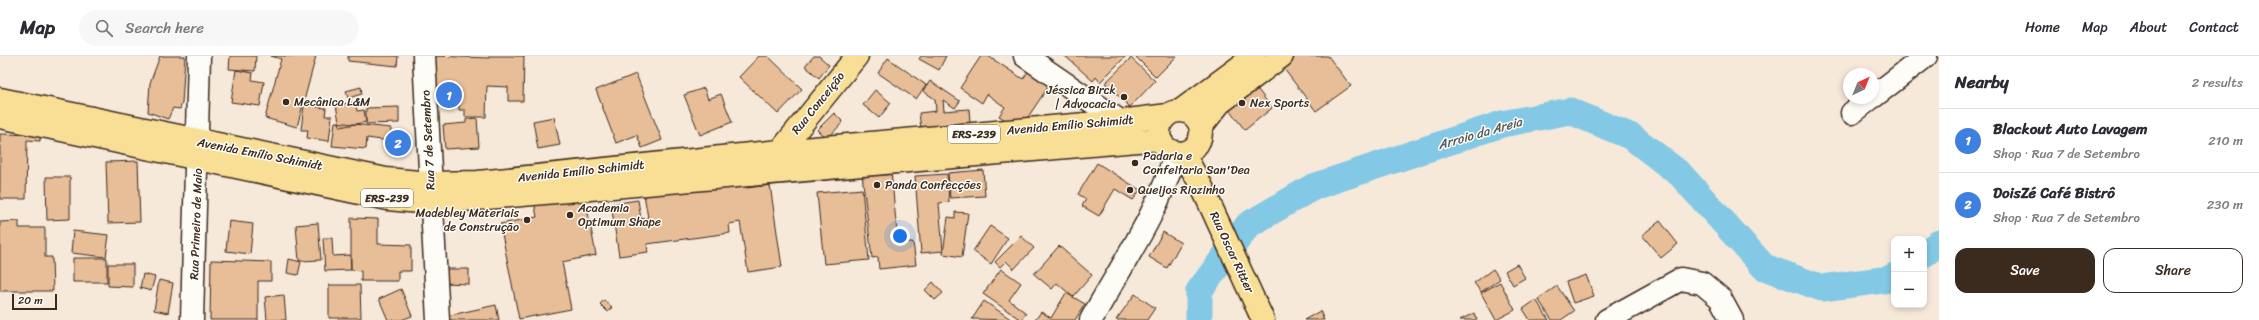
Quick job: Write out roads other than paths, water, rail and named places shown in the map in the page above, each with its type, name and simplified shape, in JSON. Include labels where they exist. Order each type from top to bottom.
[{"type":"main road","name":"Rua Conceição","points":[[780,151],[857,56]]},
{"type":"main road","name":"ERS-239","points":[[1174,113],[1254,56]]},
{"type":"main road","points":[[1183,143],[1220,103],[1282,56]]},
{"type":"main road","name":"Avenida Emílio Schimidt","points":[[0,99],[388,199],[430,193],[780,172],[1004,142],[1174,113]]},
{"type":"main road","points":[[1174,113],[1193,115],[1183,143],[1160,126],[1174,113]]},
{"type":"main road","name":"Avenida Emílio Schimidt","points":[[0,118],[198,150]]},
{"type":"main road","name":"Avenida Emílio Schimidt","points":[[430,193],[478,182],[780,151],[1004,142],[1183,143]]},
{"type":"main road","name":"Rua Oscar Ritter","points":[[1183,143],[1263,320]]},
{"type":"main road","points":[[780,151],[780,172]]},
{"type":"street","name":"Rua Primeiro de Maio","points":[[192,320],[198,150],[199,56]]},
{"type":"street","name":"Rua 7 de Setembro","points":[[424,56],[430,193],[438,320]]},
{"type":"street","points":[[1025,56],[1120,121]]},
{"type":"street","points":[[1879,92],[1926,56]]},
{"type":"street","points":[[1852,113],[1863,104]]},
{"type":"street","points":[[1091,320],[1155,206],[1183,143]]},
{"type":"street","points":[[1607,320],[1681,279],[1702,283],[1720,298],[1732,320]]},
{"type":"waterway","name":"Arroio da Areia","points":[[1199,320],[1199,291],[1248,225],[1313,187],[1502,124],[1570,111],[1632,137],[1680,174],[1764,267],[1822,288],[1891,278]]},
{"type":"waterway","name":"Arroio da Areia","points":[[1927,252],[1939,243]]},
{"type":"place","name":"Blackout Auto Lavagem","points":[[449,95]]},
{"type":"place","name":"Jéssica Birck | Advocacia","points":[[1124,97]]},
{"type":"place","name":"Mecânica L&M","points":[[286,102]]},
{"type":"place","name":"Nex Sports","points":[[1242,103]]},
{"type":"place","name":"DoisZé Café Bistrô","points":[[398,143]]},
{"type":"place","name":"Padaria e Confeitaria San'Dea","points":[[1135,163]]},
{"type":"place","name":"Panda Confecções","points":[[877,185]]},
{"type":"place","name":"Queijos Riozinho","points":[[1130,190]]},
{"type":"place","name":"Academia Optimum Shape","points":[[570,215]]},
{"type":"place","name":"Madebley Materiais de Construção","points":[[527,220]]}]
